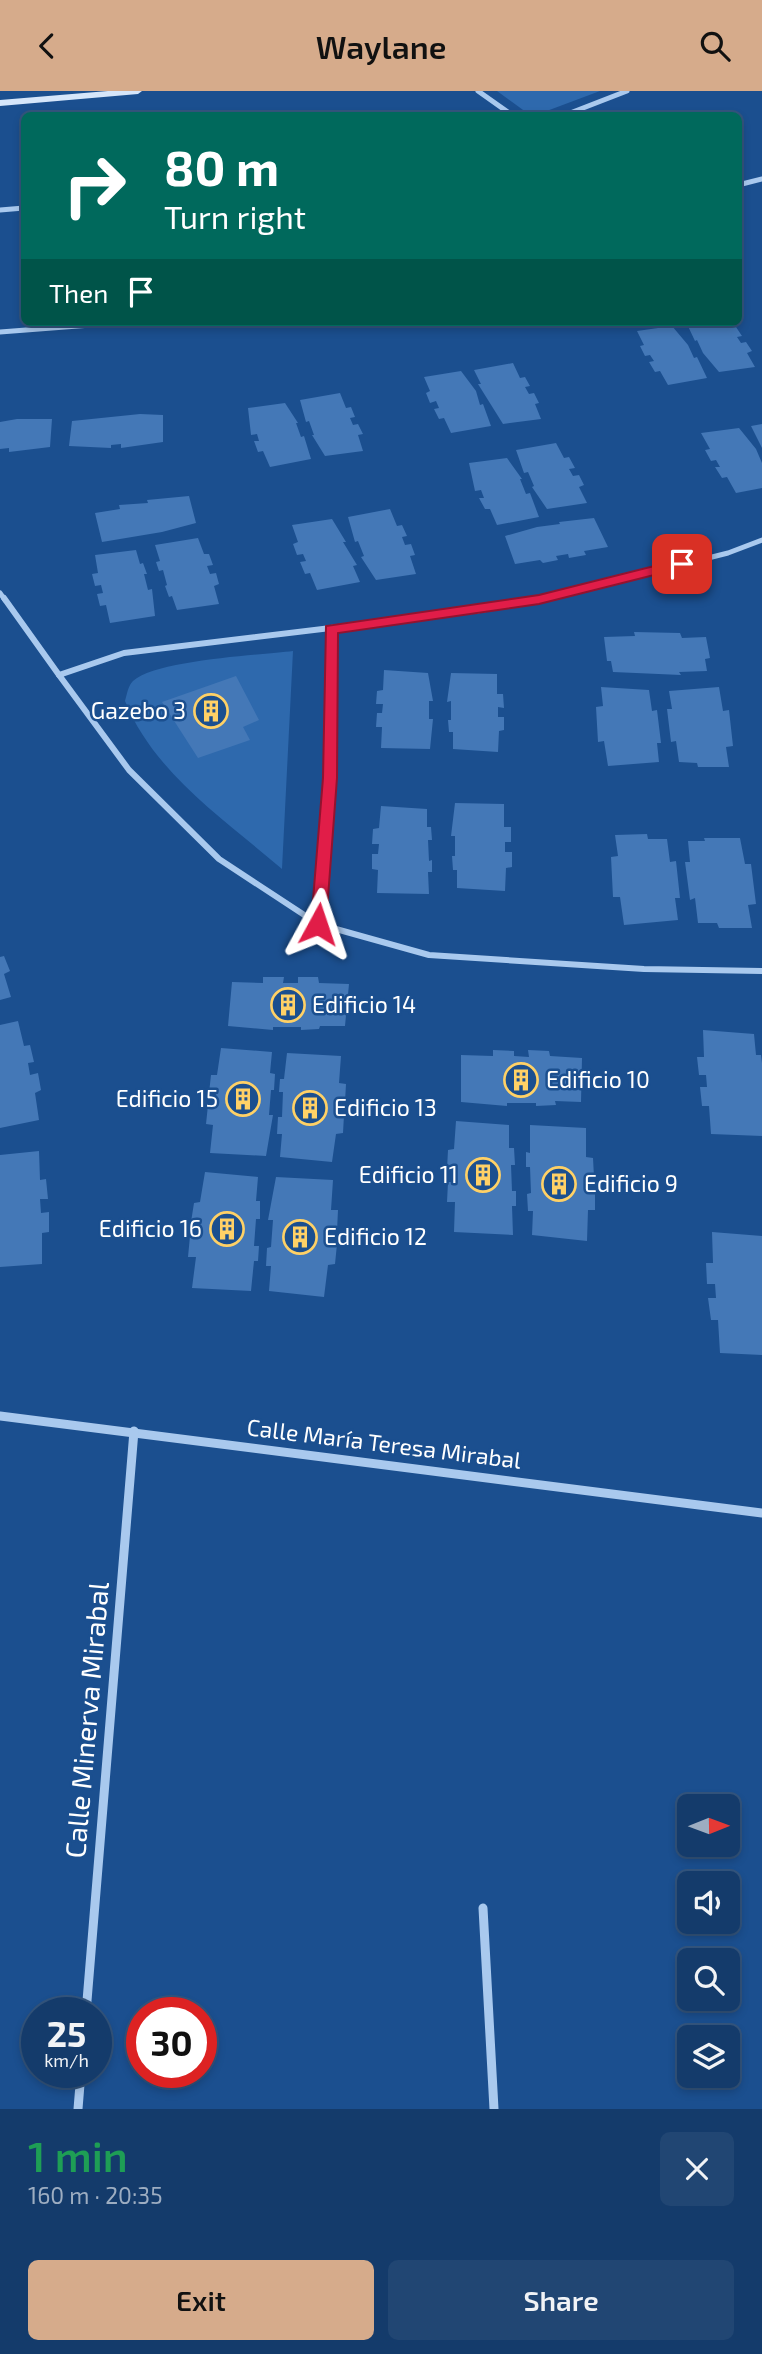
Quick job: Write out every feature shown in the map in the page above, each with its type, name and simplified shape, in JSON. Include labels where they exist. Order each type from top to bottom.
[{"type":"street","points":[[0,103],[138,91]]},
{"type":"street","points":[[478,91],[508,112]]},
{"type":"street","points":[[573,112],[627,91]]},
{"type":"street","points":[[742,184],[762,179]]},
{"type":"street","points":[[0,210],[21,208]]},
{"type":"street","points":[[0,332],[78,326]]},
{"type":"street","points":[[59,675],[124,653],[331,629],[539,600],[728,553],[762,540]]},
{"type":"street","points":[[0,593],[129,770],[219,859],[318,924],[429,954],[644,969],[762,971]]},
{"type":"street","points":[[318,924],[330,778],[331,629]]},
{"type":"street","name":"Calle María Teresa Mirabal","points":[[0,1416],[762,1513]]},
{"type":"street","name":"Calle Minerva Mirabal","points":[[87,1997],[134,1431]]},
{"type":"street","points":[[483,1908],[494,2109]]},
{"type":"street","points":[[78,2109],[80,2088]]},
{"type":"shaded area","points":[[497,91],[600,91],[544,112],[526,112]]},
{"type":"shaded area","points":[[293,651],[282,869],[172,773],[138,727],[125,701],[133,681],[163,668],[185,663]]},
{"type":"building","points":[[672,326],[688,345],[694,358],[697,357],[707,378],[668,385],[660,371],[655,372],[649,362],[654,361],[650,355],[645,356],[640,346],[644,345],[637,331]]},
{"type":"building","points":[[688,326],[736,327],[742,336],[737,337],[741,343],[746,342],[752,351],[747,353],[755,367],[719,372],[703,353],[697,340],[695,341]]},
{"type":"building","points":[[513,363],[520,378],[525,377],[530,386],[525,387],[529,394],[534,393],[539,403],[535,404],[541,419],[503,424],[478,384],[481,384],[474,370]]},
{"type":"building","points":[[461,371],[476,391],[491,426],[451,433],[444,418],[439,419],[434,409],[439,408],[436,401],[430,403],[426,393],[430,391],[424,377]]},
{"type":"building","points":[[340,393],[346,408],[351,407],[355,417],[350,418],[353,425],[358,424],[363,434],[358,435],[363,451],[325,456],[312,435],[309,421],[306,422],[300,400]]},
{"type":"building","points":[[285,403],[298,423],[311,459],[270,467],[263,451],[258,452],[254,441],[259,441],[257,434],[251,435],[248,408]]},
{"type":"building","points":[[140,414],[163,415],[163,442],[121,448],[121,444],[111,445],[111,448],[69,446],[72,421]]},
{"type":"building","points":[[52,419],[50,447],[9,452],[9,448],[0,449],[0,422]]},
{"type":"building","points":[[762,424],[762,448],[751,426]]},
{"type":"building","points":[[739,428],[756,449],[762,463],[762,488],[736,493],[727,477],[722,478],[715,467],[720,467],[716,460],[711,461],[705,450],[710,449],[701,433]]},
{"type":"building","points":[[556,443],[564,458],[569,457],[575,468],[569,469],[573,476],[579,475],[584,485],[579,487],[587,503],[547,509],[532,487],[534,486],[528,472],[524,473],[516,450]]},
{"type":"building","points":[[507,458],[522,479],[526,494],[530,493],[539,517],[497,525],[490,509],[485,509],[479,498],[484,498],[481,490],[475,491],[469,463]]},
{"type":"building","points":[[189,496],[196,523],[102,542],[95,513],[120,509],[119,505]]},
{"type":"building","points":[[390,509],[397,526],[402,525],[407,536],[402,537],[405,545],[411,544],[415,555],[410,556],[416,574],[376,580],[361,557],[364,556],[358,541],[355,542],[348,517]]},
{"type":"building","points":[[594,518],[608,547],[584,551],[586,555],[569,558],[568,554],[556,556],[558,560],[543,563],[540,560],[515,564],[505,536],[560,524],[559,522]]},
{"type":"building","points":[[332,519],[357,565],[353,566],[360,582],[317,590],[310,573],[305,574],[300,562],[306,561],[303,554],[297,555],[293,544],[298,542],[292,525]]},
{"type":"building","points":[[198,538],[204,554],[209,554],[213,565],[207,566],[210,574],[216,573],[219,584],[214,586],[219,604],[177,610],[165,586],[167,585],[163,570],[159,571],[156,562],[160,561],[155,545]]},
{"type":"building","points":[[136,550],[140,564],[143,563],[147,574],[144,574],[148,590],[152,589],[155,616],[110,623],[106,605],[100,606],[97,594],[103,593],[101,585],[95,586],[92,574],[98,573],[95,555]]},
{"type":"building","points":[[634,632],[680,633],[682,638],[706,637],[710,658],[705,659],[707,671],[679,672],[681,675],[613,672],[611,661],[607,661],[604,637],[635,636]]},
{"type":"building","points":[[384,670],[428,673],[433,701],[429,701],[429,719],[433,719],[430,749],[381,748],[382,727],[376,727],[377,713],[382,713],[383,704],[376,704],[377,691],[383,690]]},
{"type":"building","points":[[451,673],[497,674],[497,694],[503,694],[504,708],[498,707],[498,717],[504,717],[504,730],[499,731],[498,752],[453,749],[453,732],[449,732],[448,720],[451,720],[451,701],[447,702]]},
{"type":"building","name":"Gazebo 3","points":[[236,676],[259,720],[243,727],[250,740],[198,758],[162,702]]},
{"type":"building","points":[[601,687],[649,690],[652,711],[657,710],[661,743],[657,743],[659,762],[608,766],[604,741],[598,742],[596,707],[603,706]]},
{"type":"building","points":[[719,687],[723,711],[729,710],[733,746],[726,747],[729,767],[698,767],[697,763],[679,762],[676,741],[671,742],[667,709],[672,709],[669,691]]},
{"type":"building","points":[[455,803],[504,804],[504,827],[511,827],[511,842],[505,842],[505,852],[512,852],[512,867],[506,868],[505,891],[457,888],[457,870],[453,870],[452,856],[455,856],[455,836],[451,836]]},
{"type":"building","points":[[381,806],[427,809],[427,827],[431,827],[432,840],[428,840],[429,861],[432,860],[432,872],[428,872],[429,894],[377,893],[378,870],[372,869],[372,854],[378,854],[379,844],[372,844],[373,829],[379,828]]},
{"type":"building","points":[[647,834],[648,839],[667,839],[670,862],[676,861],[680,898],[675,898],[678,920],[624,925],[620,897],[613,897],[611,857],[618,856],[615,835]]},
{"type":"building","points":[[704,838],[740,838],[745,864],[751,864],[756,904],[748,905],[752,928],[719,928],[717,923],[698,923],[695,898],[690,900],[685,862],[690,862],[688,841],[705,841]]},
{"type":"building","points":[[4,956],[10,971],[4,974],[11,997],[0,1000],[0,957]]},
{"type":"building","name":"Edificio 14","points":[[263,977],[284,977],[283,983],[298,983],[298,977],[318,977],[319,983],[349,984],[345,1026],[320,1026],[319,1029],[301,1030],[301,1027],[273,1027],[273,1030],[228,1026],[232,982],[263,983]]},
{"type":"building","points":[[18,1021],[24,1046],[30,1045],[34,1062],[28,1063],[30,1075],[38,1073],[41,1090],[35,1093],[39,1120],[0,1128],[0,1025]]},
{"type":"building","points":[[703,1030],[754,1034],[756,1055],[761,1055],[762,1063],[762,1136],[711,1134],[709,1106],[702,1106],[700,1087],[707,1087],[706,1075],[699,1075],[697,1057],[704,1057]]},
{"type":"building","name":"Edificio 15","points":[[221,1048],[272,1052],[270,1073],[275,1074],[269,1115],[273,1115],[266,1156],[210,1153],[213,1125],[206,1124],[208,1105],[214,1106],[216,1093],[209,1093],[211,1075],[217,1075]]},
{"type":"building","name":"Edificio 10","points":[[493,1050],[514,1051],[514,1056],[529,1057],[528,1050],[549,1051],[550,1056],[582,1058],[581,1102],[555,1101],[556,1105],[536,1106],[536,1103],[507,1103],[507,1106],[461,1102],[461,1055],[493,1056]]},
{"type":"building","name":"Edificio 13","points":[[287,1053],[341,1056],[339,1083],[346,1084],[345,1102],[337,1101],[337,1114],[344,1115],[343,1133],[336,1134],[332,1162],[280,1157],[282,1134],[277,1134],[278,1117],[282,1117],[283,1092],[279,1092],[280,1079],[284,1079]]},
{"type":"building","name":"Edificio 11","points":[[456,1121],[509,1125],[509,1148],[514,1148],[515,1165],[511,1165],[512,1191],[516,1191],[516,1206],[512,1206],[513,1235],[454,1232],[455,1202],[447,1202],[448,1182],[455,1182],[455,1169],[447,1169],[448,1150],[454,1149]]},
{"type":"building","name":"Edificio 9","points":[[530,1125],[586,1128],[586,1157],[593,1158],[594,1177],[587,1177],[587,1190],[595,1190],[595,1210],[588,1210],[587,1241],[532,1235],[533,1211],[528,1211],[527,1194],[531,1193],[530,1167],[526,1167],[526,1152],[530,1153]]},
{"type":"building","points":[[39,1151],[40,1180],[46,1179],[48,1199],[40,1199],[41,1213],[49,1212],[49,1232],[42,1233],[42,1264],[0,1267],[0,1155]]},
{"type":"building","name":"Edificio 16","points":[[205,1172],[258,1177],[256,1201],[260,1201],[260,1219],[256,1219],[254,1246],[259,1246],[258,1261],[254,1261],[251,1291],[192,1288],[196,1257],[188,1257],[190,1236],[198,1236],[199,1223],[191,1222],[194,1203],[200,1202]]},
{"type":"building","name":"Edificio 12","points":[[276,1177],[333,1180],[331,1210],[338,1210],[337,1231],[330,1230],[328,1244],[337,1244],[335,1264],[328,1265],[324,1297],[269,1291],[271,1266],[266,1266],[267,1248],[271,1247],[273,1220],[268,1220]]},
{"type":"building","points":[[712,1232],[762,1236],[762,1355],[720,1353],[718,1320],[711,1320],[708,1298],[716,1298],[715,1284],[707,1284],[706,1263],[713,1263]]},
{"type":"place","name":"Gazebo 3","points":[[211,711]]},
{"type":"place","name":"Edificio 14","points":[[288,1005]]},
{"type":"place","name":"Edificio 10","points":[[521,1080]]},
{"type":"place","name":"Edificio 15","points":[[243,1099]]},
{"type":"place","name":"Edificio 13","points":[[310,1108]]},
{"type":"place","name":"Edificio 11","points":[[483,1175]]},
{"type":"place","name":"Edificio 9","points":[[559,1184]]},
{"type":"place","name":"Edificio 16","points":[[227,1229]]},
{"type":"place","name":"Edificio 12","points":[[300,1237]]},
{"type":"route","points":[[318,924],[330,778],[331,629],[539,600],[682,564]]}]
